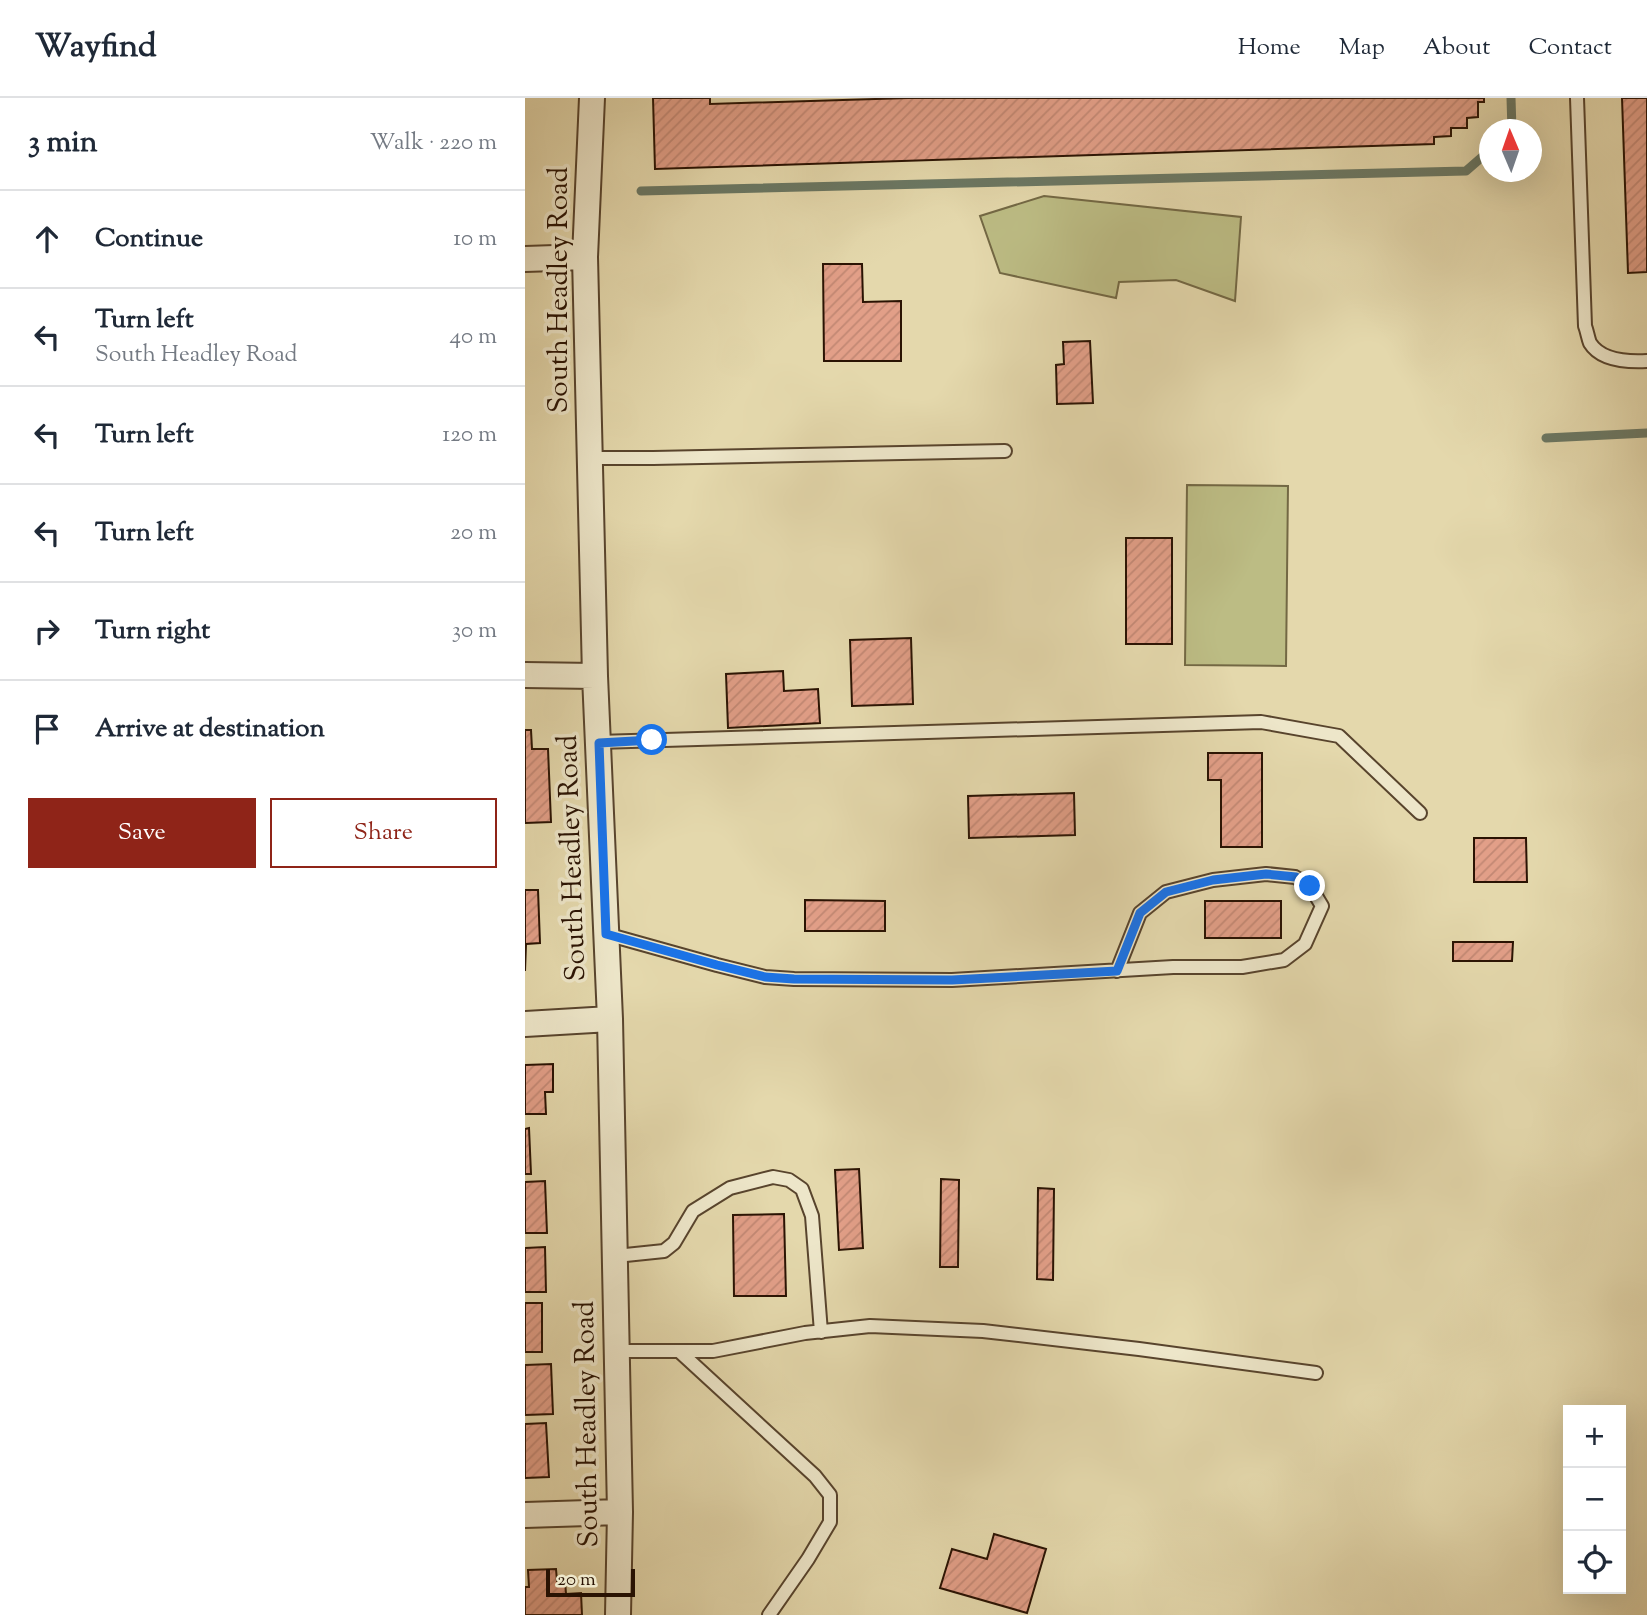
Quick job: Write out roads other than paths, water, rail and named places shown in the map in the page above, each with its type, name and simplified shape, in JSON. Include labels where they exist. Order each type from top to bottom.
[{"type":"street","name":"South Headley Road","points":[[592,98],[585,257],[595,676],[610,1019],[618,1351],[618,1615]]},
{"type":"street","points":[[525,259],[585,257]]},
{"type":"street","points":[[525,675],[595,676]]},
{"type":"street","points":[[525,1024],[610,1019]]},
{"type":"street","points":[[525,1515],[620,1512]]},
{"type":"lane","points":[[1588,98],[1578,104],[1585,326],[1590,342],[1600,354],[1631,362],[1647,361]]},
{"type":"lane","points":[[591,458],[1005,451]]},
{"type":"lane","points":[[599,743],[1261,722],[1339,736],[1420,813]]},
{"type":"lane","points":[[606,934],[765,977],[952,980],[1117,971],[1173,967],[1242,967],[1284,960],[1305,944],[1322,906],[1310,886],[1296,877],[1266,874],[1213,880],[1166,892],[1140,913],[1117,971]]},
{"type":"lane","points":[[615,1256],[664,1251],[674,1242],[693,1211],[730,1188],[773,1177],[789,1180],[802,1189],[812,1216],[821,1332]]},
{"type":"lane","points":[[618,1351],[713,1351],[805,1333],[870,1326],[983,1331],[1316,1373]]},
{"type":"lane","points":[[679,1351],[815,1476],[829,1495],[830,1522],[769,1615]]},
{"type":"waterway","points":[[1511,98],[1512,119]]},
{"type":"waterway","points":[[641,191],[1466,171],[1479,160]]},
{"type":"waterway","points":[[1546,438],[1647,433]]}]
